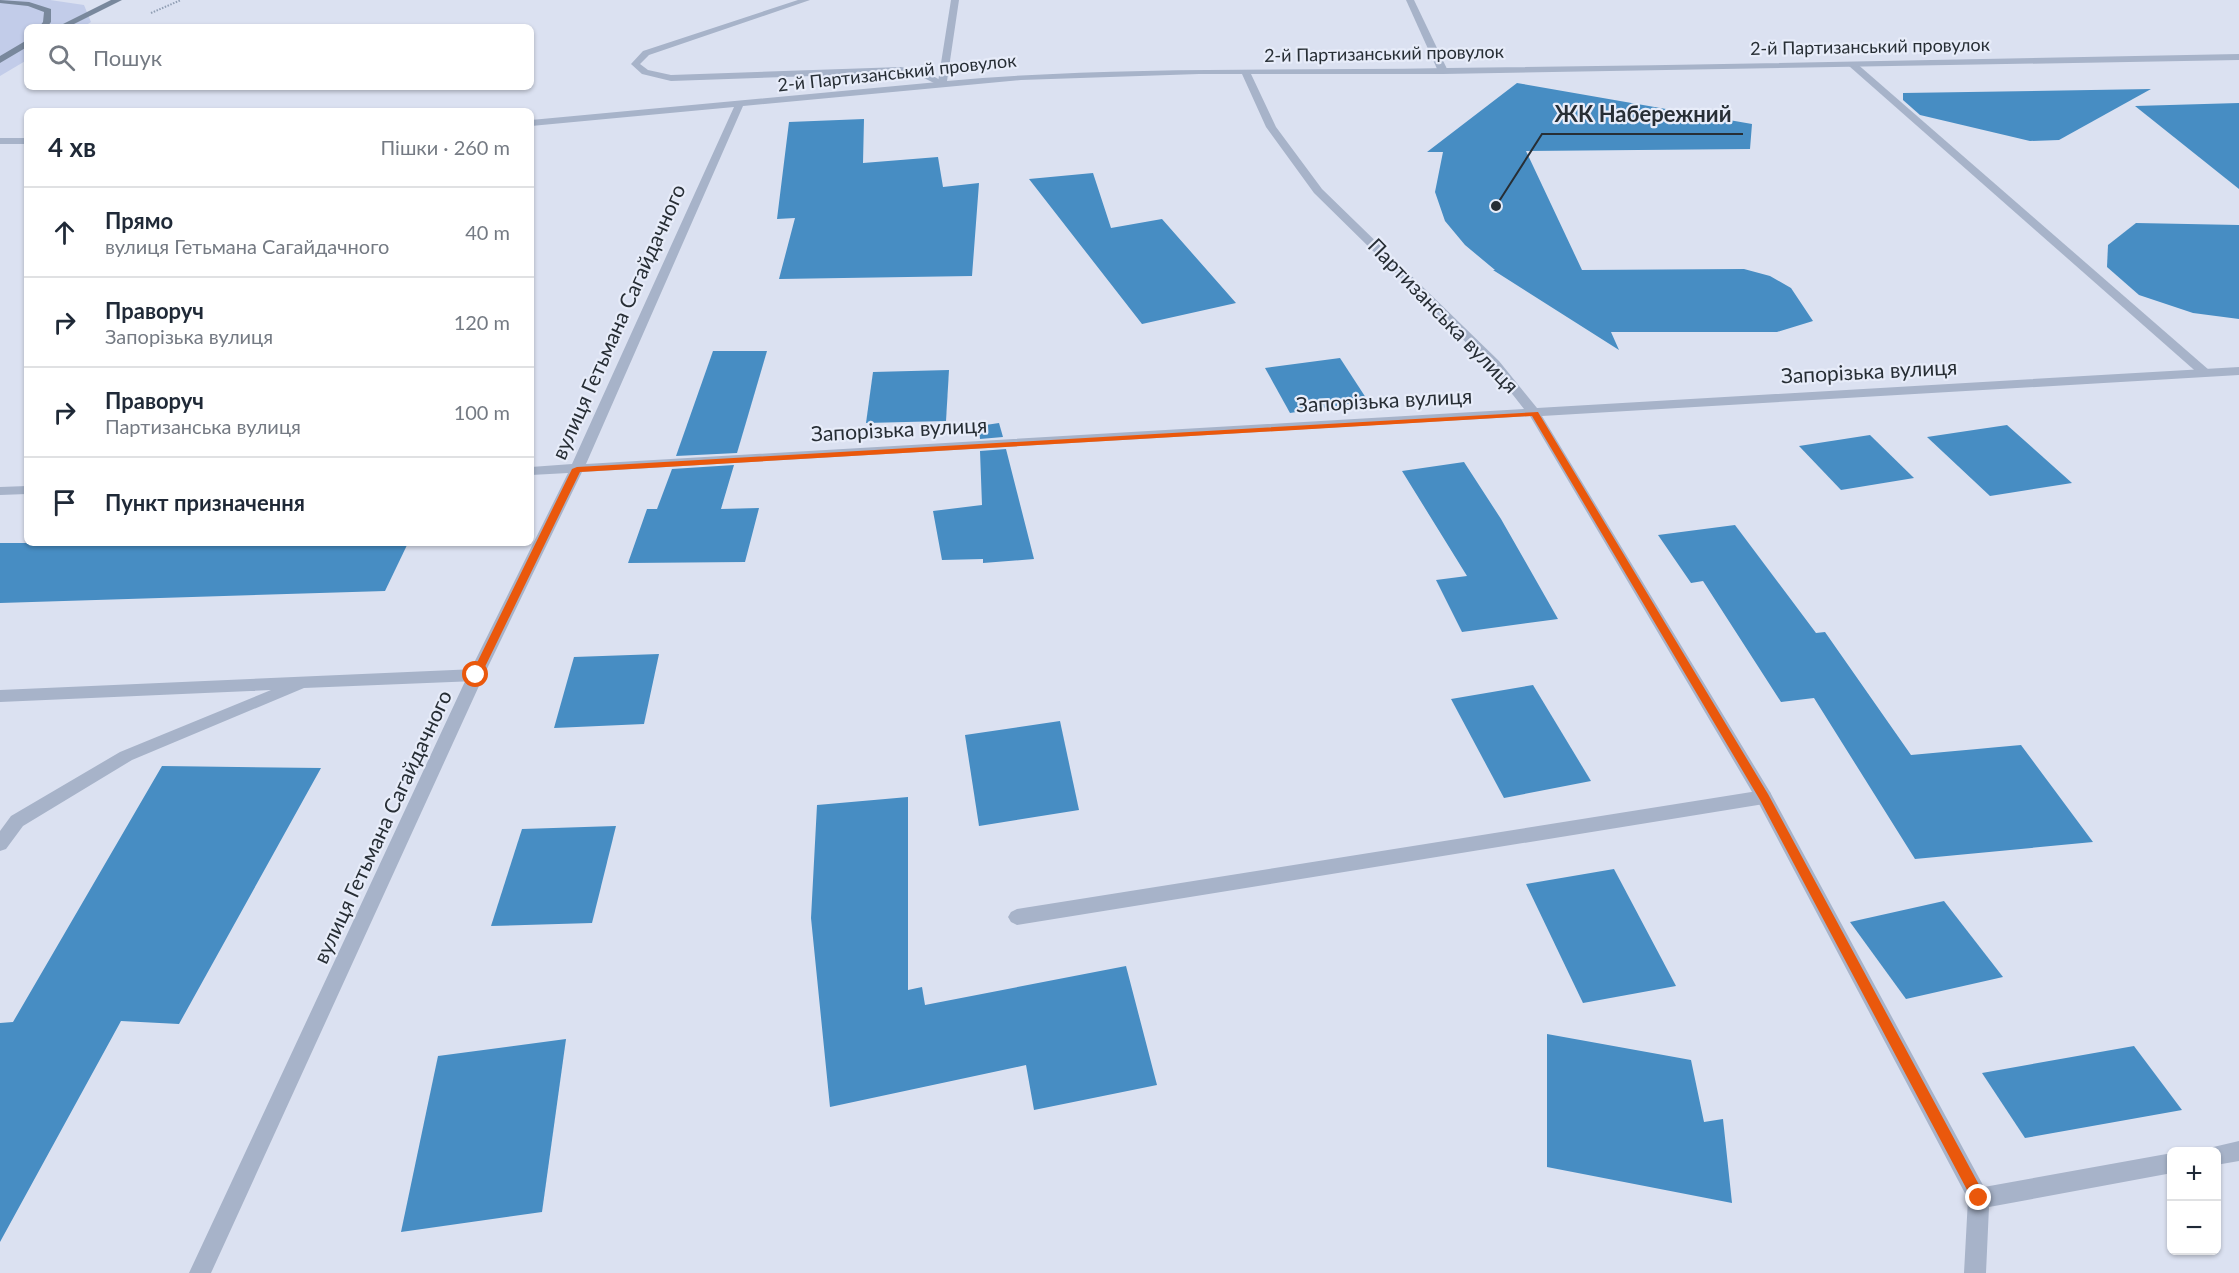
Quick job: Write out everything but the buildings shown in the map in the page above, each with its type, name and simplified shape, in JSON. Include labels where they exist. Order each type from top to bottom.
[{"type":"main road","points":[[67,24],[118,0]]},
{"type":"main road","points":[[0,1],[29,4],[48,11],[46,24]]},
{"type":"main road","points":[[0,60],[24,45]]},
{"type":"street","points":[[806,0],[646,53],[635,64],[645,72],[671,78],[901,70],[923,74],[942,84],[955,0]]},
{"type":"street","points":[[1410,0],[1443,71]]},
{"type":"street","name":"2-й Партизанський провулок","points":[[534,123],[1021,77],[2239,57]]},
{"type":"street","points":[[1852,64],[2205,373]]},
{"type":"street","name":"Партизанська вулиця","points":[[1246,72],[1271,127],[1318,191],[1494,364],[1535,414],[1764,797],[1979,1198]]},
{"type":"street","name":"вулиця Гетьмана Сагайдачного","points":[[200,1273],[476,675],[577,469],[739,105]]},
{"type":"street","points":[[0,141],[24,141]]},
{"type":"street","name":"Запорізька вулиця","points":[[534,471],[2239,371]]},
{"type":"street","points":[[0,491],[24,490]]},
{"type":"street","points":[[0,696],[476,675]]},
{"type":"street","points":[[0,844],[17,820],[126,756],[309,681]]},
{"type":"street","points":[[1017,917],[1764,797]]},
{"type":"street","points":[[2221,1154],[2239,1151]]},
{"type":"street","points":[[1975,1273],[1979,1198],[2167,1164]]},
{"type":"shaded area","points":[[0,0],[50,0],[84,5],[91,22],[88,24],[24,24],[24,62],[0,76]]},
{"type":"place","name":"ЖК Набережний","points":[[1496,206]]},
{"type":"route","points":[[476,675],[577,469],[1535,414],[1764,797],[1979,1198]]}]
